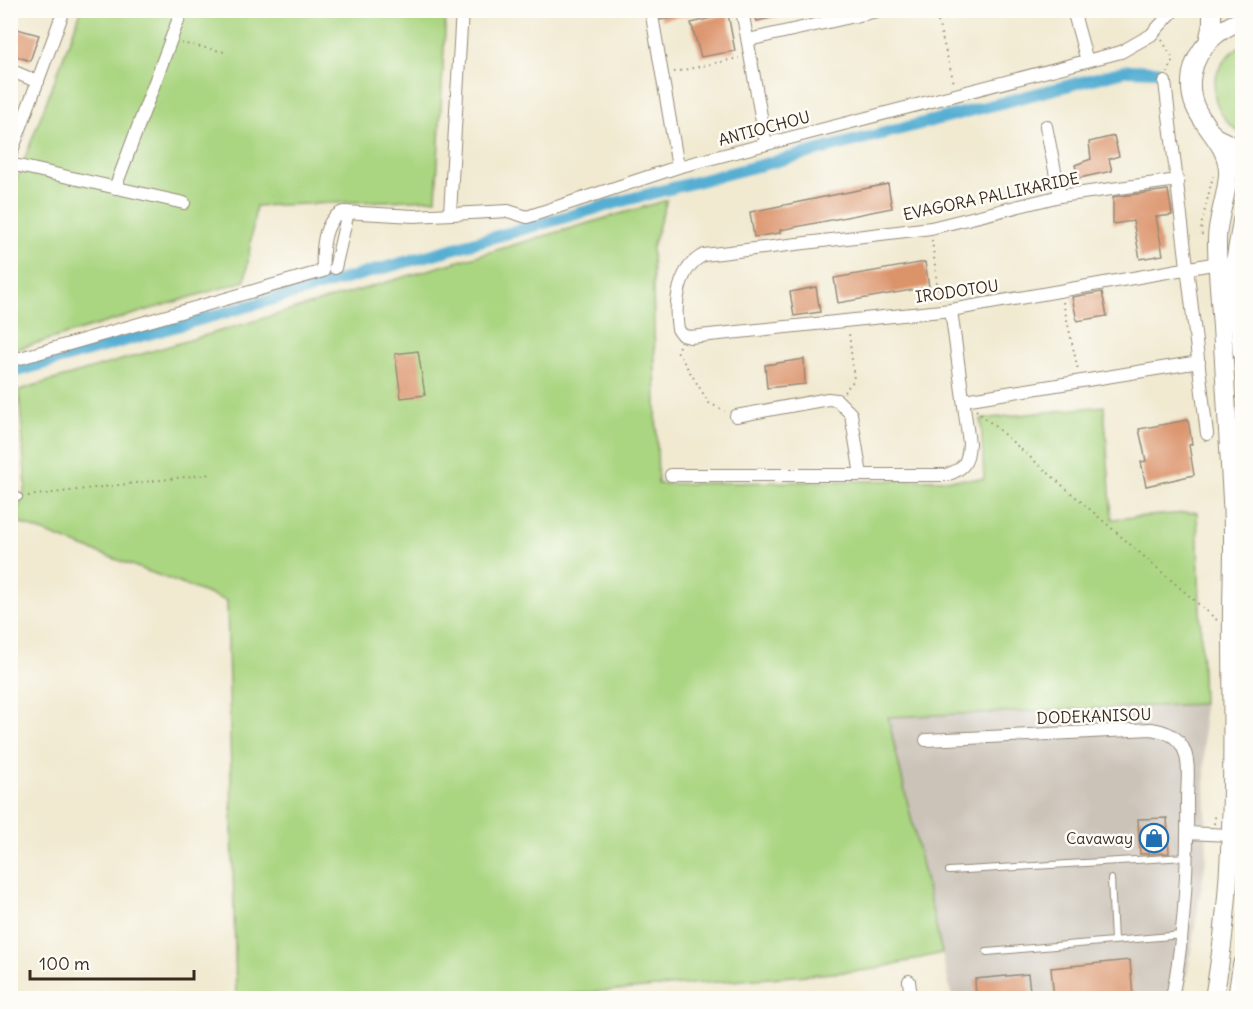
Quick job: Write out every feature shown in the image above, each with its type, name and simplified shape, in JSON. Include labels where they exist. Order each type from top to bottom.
[{"type":"main road","points":[[1208,42],[1212,10]]},
{"type":"main road","points":[[1214,999],[1227,906],[1222,835],[1232,500],[1217,226],[1228,167],[1225,153],[1203,124],[1195,108],[1191,91],[1192,74],[1198,57],[1208,42],[1224,28],[1242,21]]},
{"type":"main road","points":[[1215,137],[1242,150]]},
{"type":"main road","points":[[1242,221],[1235,263],[1242,352]]},
{"type":"main road","points":[[1237,999],[1242,965]]},
{"type":"street","points":[[10,156],[64,10]]},
{"type":"street","points":[[115,188],[182,10]]},
{"type":"street","points":[[450,213],[462,10]]},
{"type":"street","points":[[651,10],[678,167]]},
{"type":"street","points":[[742,10],[766,144]]},
{"type":"street","points":[[747,40],[851,14],[882,10]]},
{"type":"street","points":[[1073,10],[1087,61]]},
{"type":"street","name":"ANTIOCHOU","points":[[10,362],[329,269],[324,244],[328,228],[334,217],[348,212],[414,216],[508,211],[527,217],[678,167],[1131,48],[1157,31],[1174,10]]},
{"type":"street","points":[[10,70],[38,82]]},
{"type":"street","points":[[1165,82],[1207,434]]},
{"type":"street","points":[[1046,126],[1059,196]]},
{"type":"street","points":[[10,164],[184,203]]},
{"type":"street","name":"EVAGORA PALLIKARIDE","points":[[682,335],[677,322],[681,281],[692,261],[704,255],[931,228],[1059,196],[1178,180]]},
{"type":"street","name":"IRODOTOU","points":[[682,335],[698,336],[945,311],[1218,263]]},
{"type":"street","points":[[671,475],[946,475],[960,470],[968,458],[964,400],[945,311]]},
{"type":"street","points":[[964,400],[1199,362]]},
{"type":"street","points":[[736,417],[828,399],[837,400],[851,414],[861,475]]},
{"type":"street","name":"DODEKANISOU","points":[[926,740],[1150,729],[1163,732],[1179,741],[1186,754],[1188,834],[1183,934],[1172,999]]},
{"type":"street","points":[[1188,834],[1222,835]]},
{"type":"street","points":[[909,981],[912,999]]},
{"type":"lane","points":[[10,490],[19,497]]},
{"type":"lane","points":[[949,871],[1186,857]]},
{"type":"lane","points":[[1112,879],[1114,941]]},
{"type":"lane","points":[[987,952],[1183,934]]},
{"type":"path","points":[[935,10],[957,94]]},
{"type":"path","points":[[1157,31],[1173,59],[1165,82]]},
{"type":"path","points":[[172,41],[225,52]]},
{"type":"path","points":[[662,74],[750,55]]},
{"type":"path","points":[[1202,236],[1202,218],[1214,172]]},
{"type":"path","points":[[931,228],[945,311]]},
{"type":"path","points":[[1061,291],[1080,381]]},
{"type":"path","points":[[837,400],[854,380],[848,321]]},
{"type":"path","points":[[682,335],[677,351],[709,403],[736,417]]},
{"type":"path","points":[[964,400],[1221,623],[1221,612]]},
{"type":"path","points":[[19,497],[210,474]]},
{"type":"path","points":[[1219,807],[1214,817],[1222,835]]},
{"type":"shaded area","points":[[1203,704],[1207,855],[1183,998],[952,998],[888,716]]},
{"type":"green space","points":[[81,11],[446,11],[436,199],[256,206],[245,281],[14,350],[10,323],[10,197]]},
{"type":"green space","points":[[1242,45],[1242,134],[1221,114],[1214,90],[1221,65]]},
{"type":"green space","points":[[667,200],[652,247],[658,484],[984,479],[981,419],[1104,406],[1112,519],[1197,512],[1203,704],[888,717],[942,953],[870,970],[520,998],[236,998],[227,601],[14,521],[26,486],[19,390]]},
{"type":"building","points":[[659,10],[690,10],[690,15],[661,20]]},
{"type":"building","points":[[753,10],[788,10],[788,14],[757,21]]},
{"type":"building","points":[[728,14],[735,51],[701,57],[691,23]]},
{"type":"building","points":[[10,27],[39,35],[30,61],[10,54]]},
{"type":"building","points":[[1114,136],[1119,156],[1109,159],[1112,171],[1079,178],[1075,165],[1091,159],[1089,142]]},
{"type":"building","points":[[888,184],[892,208],[754,237],[750,212]]},
{"type":"building","points":[[1168,190],[1172,215],[1156,217],[1163,255],[1140,259],[1133,221],[1113,224],[1113,197]]},
{"type":"building","points":[[925,262],[929,287],[838,303],[834,278]]},
{"type":"building","points":[[816,287],[820,312],[794,316],[790,292]]},
{"type":"building","points":[[1102,292],[1107,316],[1077,321],[1072,297]]},
{"type":"building","points":[[418,351],[425,395],[401,398],[395,354]]},
{"type":"building","points":[[804,359],[805,384],[767,388],[765,365]]},
{"type":"building","points":[[1188,420],[1194,475],[1146,486],[1141,462],[1146,461],[1139,429]]},
{"type":"building","name":"Cavaway","points":[[1167,818],[1169,853],[1140,854],[1138,819]]},
{"type":"building","points":[[1130,960],[1133,997],[1054,999],[1051,968]]},
{"type":"building","points":[[1028,974],[1031,999],[976,999],[975,979]]},
{"type":"waterway","points":[[10,373],[626,200],[1128,70],[1156,71]]},
{"type":"place","name":"Cavaway","points":[[1154,838]]}]
